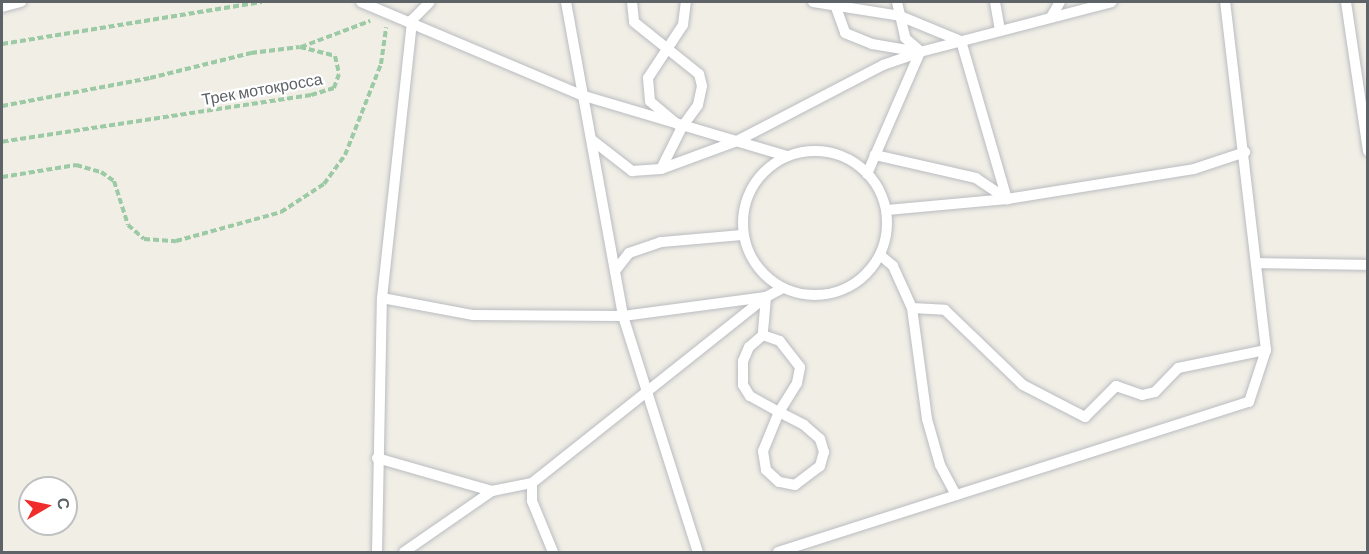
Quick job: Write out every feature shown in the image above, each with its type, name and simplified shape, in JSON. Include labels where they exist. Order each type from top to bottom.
[{"type":"lane","points":[[2,7],[21,2]]},
{"type":"lane","points":[[361,2],[412,20],[585,96],[682,128],[787,156]]},
{"type":"lane","points":[[377,552],[377,458],[382,298],[412,20],[430,2]]},
{"type":"lane","points":[[566,2],[585,96],[623,316],[644,392],[698,552]]},
{"type":"lane","points":[[632,2],[634,22],[699,74],[702,86],[698,105],[682,128],[661,169]]},
{"type":"lane","points":[[682,128],[650,101],[647,88],[648,78],[683,25],[686,2]]},
{"type":"lane","points":[[813,2],[900,16],[960,41]]},
{"type":"lane","points":[[897,2],[905,38],[920,52]]},
{"type":"lane","points":[[995,2],[1000,31]]},
{"type":"lane","points":[[1051,17],[1060,2]]},
{"type":"lane","points":[[592,140],[632,171],[661,169],[737,141],[883,65],[920,52],[1112,2]]},
{"type":"lane","points":[[777,552],[1249,402],[1266,350],[1245,152],[1225,2]]},
{"type":"lane","points":[[1346,2],[1368,151]]},
{"type":"lane","points":[[835,4],[845,33],[872,44],[920,52]]},
{"type":"lane","points":[[960,41],[1007,199]]},
{"type":"lane","points":[[867,174],[920,52]]},
{"type":"lane","points":[[812,150],[833,152],[856,162],[867,174],[878,185],[887,210],[888,229],[880,255],[869,272],[849,288],[832,294],[806,295],[783,288],[764,274],[751,258],[743,235],[747,198],[754,183],[771,165],[787,156],[812,150]]},
{"type":"lane","points":[[887,210],[1007,199],[1194,169],[1245,152]]},
{"type":"lane","points":[[875,155],[976,178],[1007,199]]},
{"type":"lane","points":[[615,271],[629,253],[662,242],[743,235]]},
{"type":"lane","points":[[880,255],[893,266],[912,308],[927,419],[940,465],[956,495]]},
{"type":"lane","points":[[1256,263],[1368,265]]},
{"type":"lane","points":[[404,552],[492,490],[532,483],[766,297],[783,288]]},
{"type":"lane","points":[[382,298],[473,315],[623,316],[766,297]]},
{"type":"lane","points":[[763,335],[780,341],[800,367],[797,383],[779,412],[763,451],[766,470],[779,482],[795,485],[820,466],[824,452],[820,440],[779,412],[750,396],[740,374],[749,347],[763,335],[766,297]]},
{"type":"lane","points":[[912,308],[945,310],[1023,385],[1085,417],[1116,386],[1142,395],[1155,392],[1178,368],[1266,350]]},
{"type":"lane","points":[[377,458],[492,490]]},
{"type":"lane","points":[[532,483],[532,501],[553,552]]},
{"type":"path","points":[[2,44],[262,2]]},
{"type":"path","points":[[300,47],[389,12]]},
{"type":"path","points":[[2,177],[76,165],[102,172],[114,181],[128,225],[144,239],[176,241],[281,212],[324,184],[345,155],[381,64],[389,12]]},
{"type":"path","name":"Трек мотокросса","points":[[2,106],[150,78],[251,53],[300,47],[335,56],[339,74],[334,88],[264,104],[2,142]]}]
